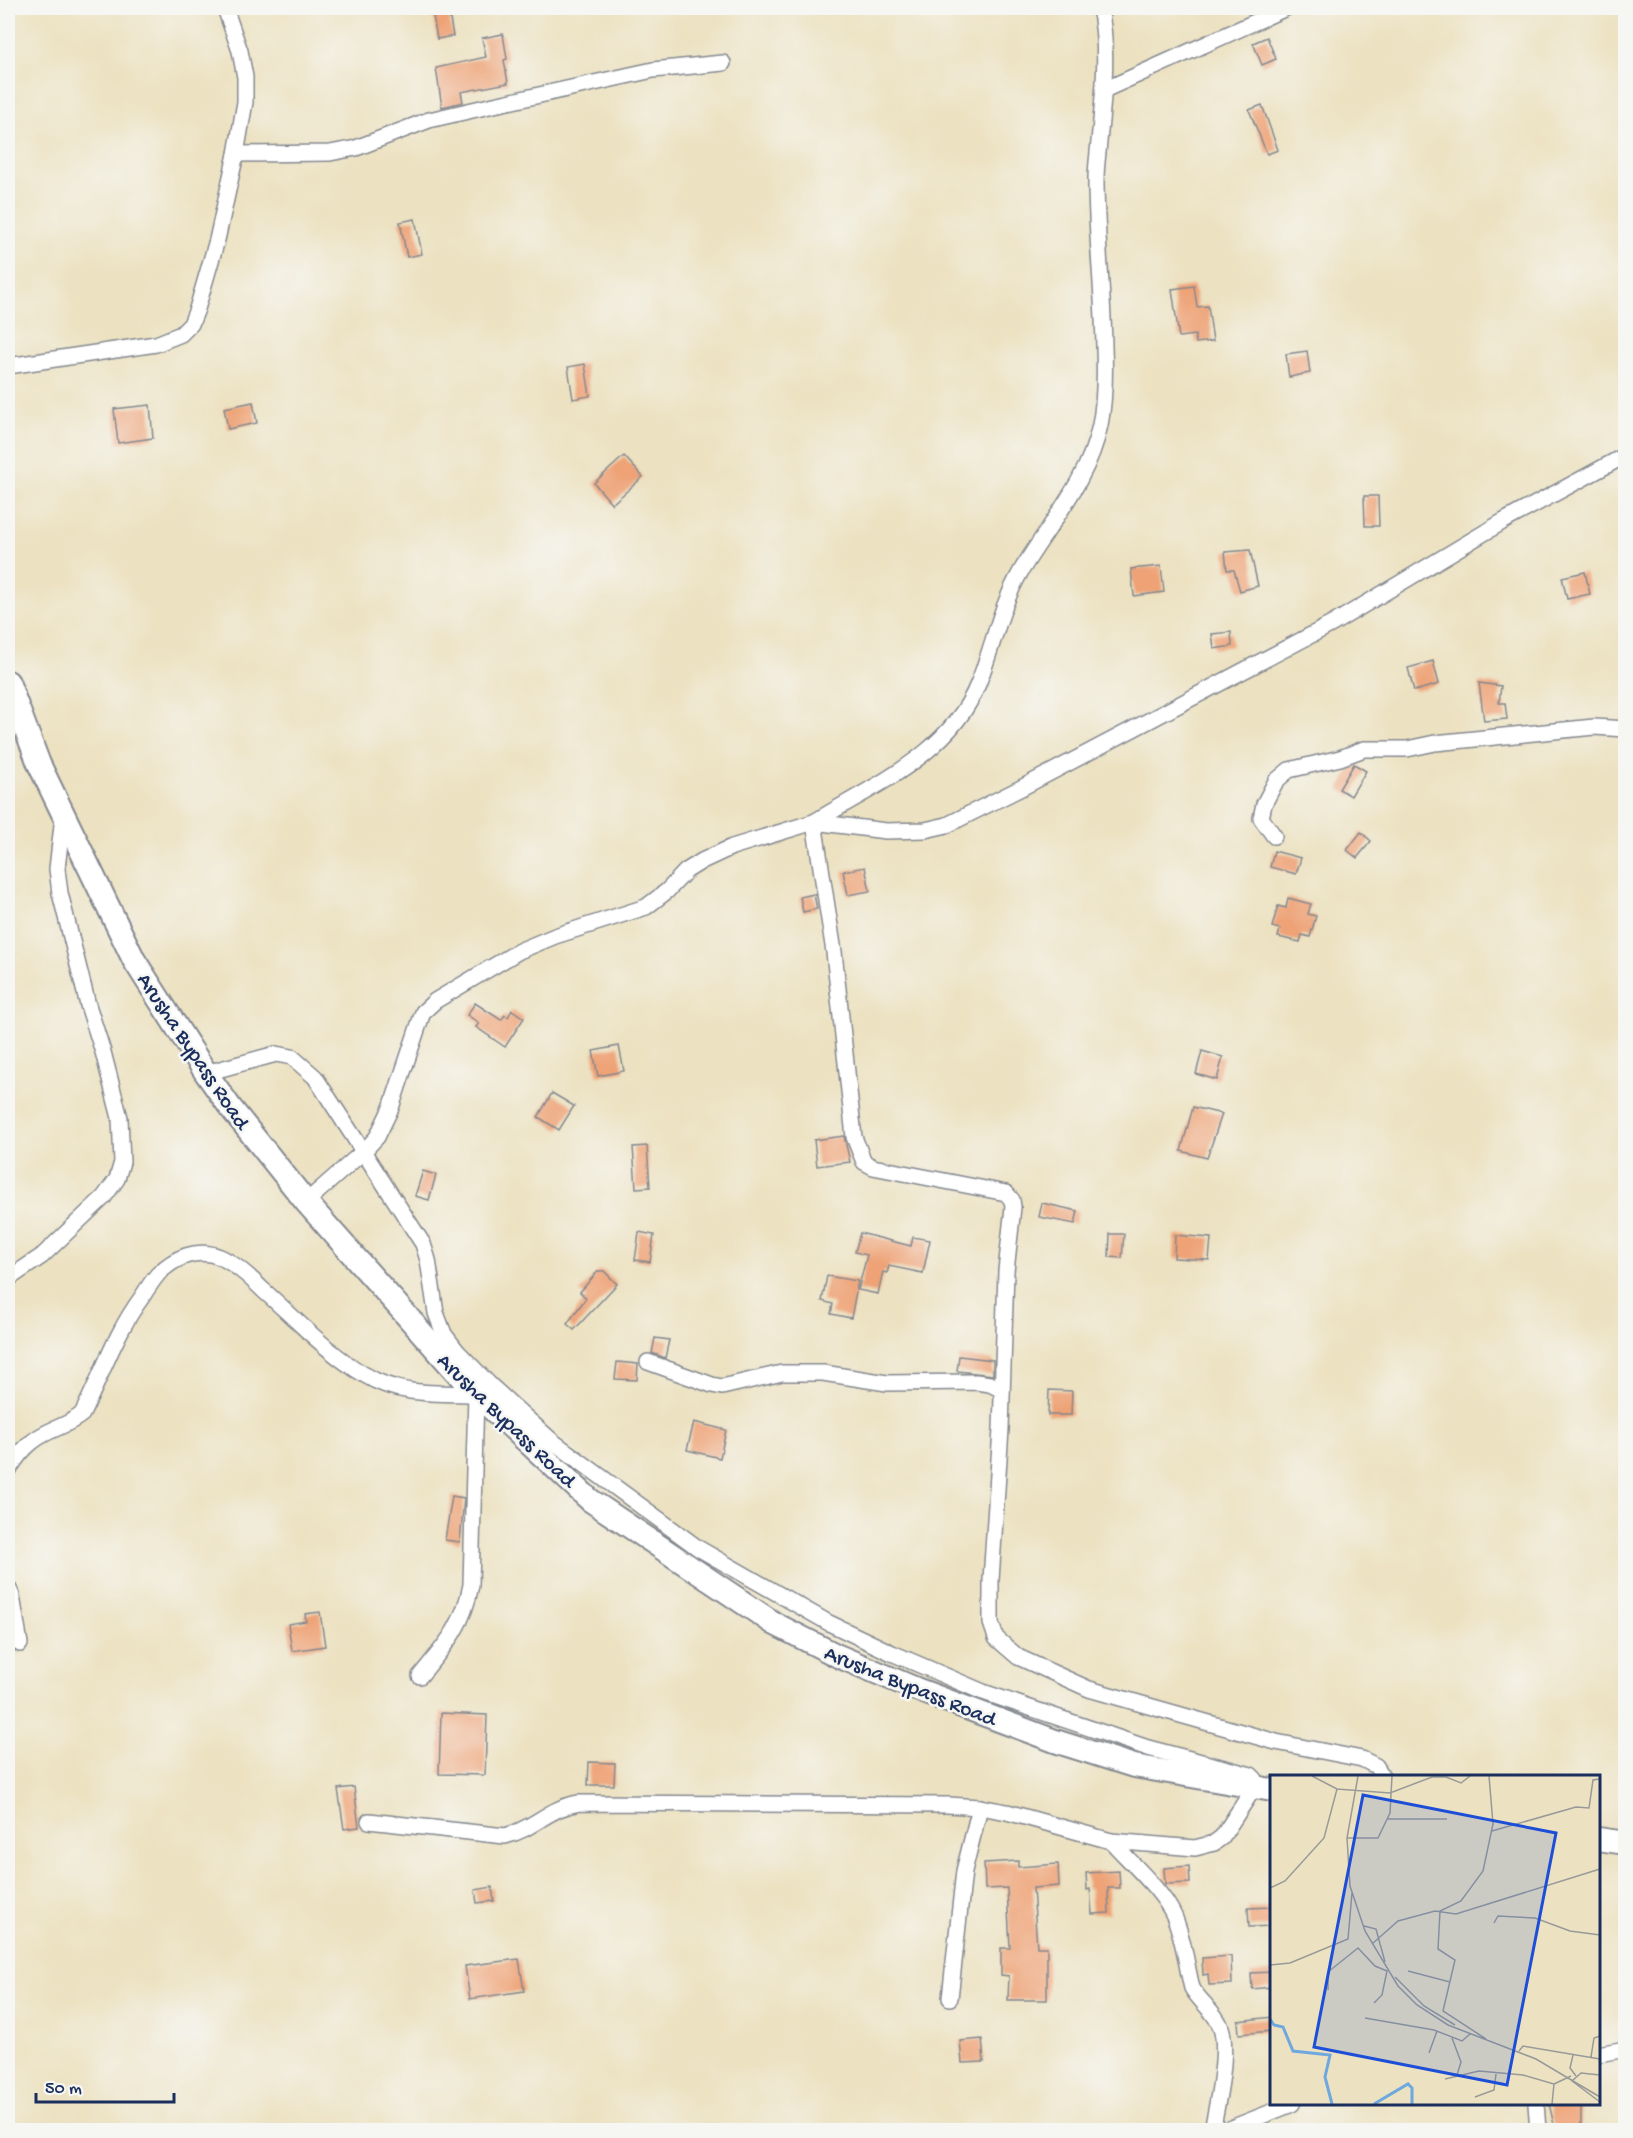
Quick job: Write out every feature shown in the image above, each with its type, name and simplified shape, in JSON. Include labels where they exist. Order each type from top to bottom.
[{"type":"main road","name":"Arusha Bypass Road","points":[[8,682],[39,764],[134,960],[230,1107],[306,1202],[476,1394],[590,1500],[775,1624],[838,1656],[916,1689],[1055,1741],[1134,1766],[1263,1789]]},
{"type":"main road","points":[[1600,1839],[1626,1843]]},
{"type":"street","points":[[8,366],[156,344],[181,334],[191,324],[217,240],[237,154],[245,102],[245,77],[240,51],[225,8]]},
{"type":"street","points":[[306,1202],[377,1137],[391,1108],[417,1026],[423,1012],[435,1001],[519,951],[555,936],[646,907],[667,891],[686,871],[702,861],[732,847],[814,822],[920,758],[964,710],[978,685],[998,621],[1015,580],[1086,471],[1100,425],[1105,377],[1096,177],[1104,90],[1104,26],[1100,8]]},
{"type":"street","points":[[1104,90],[1286,8]]},
{"type":"street","points":[[237,154],[330,153],[356,148],[417,124],[483,108],[653,70],[723,63]]},
{"type":"street","points":[[814,822],[886,831],[925,831],[947,825],[1023,788],[1332,624],[1504,521],[1626,455]]},
{"type":"street","points":[[1274,836],[1261,818],[1264,804],[1276,781],[1289,770],[1340,758],[1364,749],[1407,749],[1435,743],[1594,728],[1626,729]]},
{"type":"street","points":[[8,1280],[42,1256],[104,1197],[117,1179],[122,1162],[120,1118],[88,1005],[60,893],[57,869],[64,815]]},
{"type":"street","points":[[814,822],[834,952],[854,1137],[864,1162],[873,1167],[1006,1193],[1012,1200],[1006,1270],[1002,1390],[991,1580],[991,1623],[996,1638],[1017,1657],[1089,1689],[1276,1742],[1362,1759],[1376,1766],[1381,1775]]},
{"type":"street","points":[[206,1073],[276,1054],[292,1057],[315,1077],[423,1244],[428,1260],[436,1313],[444,1334],[491,1386],[551,1440],[698,1548],[829,1623],[891,1653],[983,1692],[1056,1718],[1191,1761],[1251,1775],[1263,1789],[1214,1844],[1195,1848],[1112,1841],[1007,1812],[980,1807],[579,1803],[563,1806],[525,1829],[505,1836],[369,1821]]},
{"type":"street","points":[[8,1471],[32,1441],[73,1422],[82,1414],[126,1319],[157,1275],[174,1260],[201,1253],[219,1257],[236,1267],[345,1362],[365,1376],[384,1385],[410,1392],[476,1394],[471,1585],[468,1603],[453,1636],[420,1676]]},
{"type":"street","points":[[648,1362],[712,1385],[722,1386],[782,1373],[822,1373],[887,1383],[976,1382],[990,1384],[1002,1390]]},
{"type":"street","points":[[8,1587],[12,1596],[20,1644]]},
{"type":"street","points":[[950,1998],[964,1871],[980,1807]]},
{"type":"street","points":[[1112,1841],[1164,1899],[1173,1914],[1180,1932],[1192,1988],[1196,1996],[1220,2023],[1224,2040],[1219,2094],[1212,2130]]},
{"type":"street","points":[[1600,2054],[1626,2049]]},
{"type":"street","points":[[1226,2130],[1287,2105]]},
{"type":"street","points":[[1536,2105],[1538,2130]]},
{"type":"building","points":[[449,13],[453,36],[437,39],[433,16]]},
{"type":"building","points":[[503,34],[508,83],[461,92],[463,102],[442,107],[436,68],[486,57],[482,38]]},
{"type":"building","points":[[1267,37],[1276,59],[1262,65],[1253,43]]},
{"type":"building","points":[[1262,105],[1278,150],[1267,154],[1249,110]]},
{"type":"building","points":[[415,219],[422,254],[407,257],[400,222]]},
{"type":"building","points":[[1194,286],[1197,307],[1208,306],[1213,341],[1196,343],[1195,335],[1179,337],[1172,289]]},
{"type":"building","points":[[1307,351],[1310,373],[1289,377],[1286,354]]},
{"type":"building","points":[[585,364],[590,396],[573,399],[568,367]]},
{"type":"building","points":[[253,402],[257,423],[228,429],[224,408]]},
{"type":"building","points":[[150,405],[153,438],[118,443],[114,409]]},
{"type":"building","points":[[624,456],[643,477],[612,504],[594,483]]},
{"type":"building","points":[[1364,496],[1378,496],[1379,526],[1365,526]]},
{"type":"building","points":[[1250,550],[1258,586],[1240,591],[1234,570],[1227,570],[1225,552]]},
{"type":"building","points":[[1161,566],[1164,592],[1134,596],[1131,569]]},
{"type":"building","points":[[1585,572],[1590,594],[1567,599],[1562,577]]},
{"type":"building","points":[[1231,632],[1232,646],[1214,649],[1212,634]]},
{"type":"building","points":[[1433,661],[1439,684],[1414,691],[1408,668]]},
{"type":"building","points":[[1479,683],[1501,686],[1499,703],[1505,703],[1507,719],[1484,721]]},
{"type":"building","points":[[1354,764],[1366,771],[1351,796],[1339,789]]},
{"type":"building","points":[[1361,832],[1371,841],[1357,858],[1347,850]]},
{"type":"building","points":[[1274,851],[1301,858],[1296,874],[1270,867]]},
{"type":"building","points":[[865,867],[870,891],[848,895],[843,871]]},
{"type":"building","points":[[814,894],[817,909],[803,912],[800,897]]},
{"type":"building","points":[[1288,898],[1311,904],[1308,914],[1316,916],[1310,937],[1302,935],[1300,942],[1278,937],[1280,929],[1272,927],[1278,906],[1286,908]]},
{"type":"building","points":[[475,1003],[501,1020],[505,1015],[508,1017],[512,1010],[524,1018],[505,1047],[476,1027],[479,1023],[467,1015]]},
{"type":"building","points":[[619,1046],[624,1071],[598,1076],[593,1051]]},
{"type":"building","points":[[1202,1051],[1223,1057],[1217,1080],[1196,1074]]},
{"type":"building","points":[[552,1093],[574,1106],[559,1130],[538,1117]]},
{"type":"building","points":[[1193,1107],[1222,1114],[1207,1158],[1181,1151]]},
{"type":"building","points":[[844,1136],[850,1162],[817,1166],[814,1140]]},
{"type":"building","points":[[647,1146],[650,1187],[636,1188],[633,1147]]},
{"type":"building","points":[[423,1171],[436,1175],[429,1200],[415,1196]]},
{"type":"building","points":[[1042,1203],[1078,1211],[1075,1224],[1039,1217]]},
{"type":"building","points":[[639,1232],[654,1235],[650,1262],[635,1260]]},
{"type":"building","points":[[860,1233],[911,1246],[913,1237],[930,1240],[923,1273],[889,1266],[887,1273],[883,1272],[878,1294],[858,1290],[867,1255],[855,1252]]},
{"type":"building","points":[[1110,1234],[1124,1234],[1122,1258],[1109,1257]]},
{"type":"building","points":[[1175,1235],[1211,1238],[1209,1260],[1174,1258]]},
{"type":"building","points":[[598,1271],[604,1271],[617,1284],[574,1330],[567,1324],[586,1298],[580,1292]]},
{"type":"building","points":[[827,1276],[858,1281],[851,1318],[831,1314],[833,1304],[822,1301]]},
{"type":"building","points":[[655,1338],[669,1340],[665,1358],[652,1353]]},
{"type":"building","points":[[959,1356],[993,1360],[993,1375],[957,1371]]},
{"type":"building","points":[[617,1362],[638,1364],[637,1380],[615,1379]]},
{"type":"building","points":[[1049,1390],[1072,1391],[1071,1415],[1048,1415]]},
{"type":"building","points":[[694,1422],[726,1430],[720,1458],[687,1450]]},
{"type":"building","points":[[452,1496],[464,1498],[460,1542],[445,1540]]},
{"type":"building","points":[[320,1612],[325,1646],[292,1651],[288,1624],[306,1621],[305,1614]]},
{"type":"building","points":[[441,1713],[487,1715],[485,1775],[439,1774]]},
{"type":"building","points":[[589,1762],[615,1763],[614,1785],[588,1785]]},
{"type":"building","points":[[354,1787],[359,1827],[344,1829],[338,1789]]},
{"type":"building","points":[[1018,1861],[1018,1867],[1058,1864],[1059,1886],[1033,1888],[1037,1947],[1047,1947],[1047,2000],[1008,2000],[1009,1976],[1001,1975],[1001,1948],[1010,1948],[1007,1888],[985,1889],[984,1863]]},
{"type":"building","points":[[1189,1866],[1190,1883],[1165,1884],[1164,1868]]},
{"type":"building","points":[[1119,1871],[1120,1888],[1108,1888],[1109,1913],[1092,1914],[1086,1873]]},
{"type":"building","points":[[492,1887],[494,1901],[477,1903],[475,1890]]},
{"type":"building","points":[[1270,1907],[1270,1926],[1249,1927],[1248,1908]]},
{"type":"building","points":[[1231,1956],[1232,1984],[1209,1985],[1208,1974],[1203,1975],[1202,1958]]},
{"type":"building","points":[[519,1959],[524,1991],[470,1999],[465,1966]]},
{"type":"building","points":[[1270,1972],[1270,1987],[1252,1989],[1251,1973]]},
{"type":"building","points":[[1270,2017],[1270,2031],[1239,2034],[1238,2021]]},
{"type":"building","points":[[982,2039],[984,2062],[962,2063],[960,2041]]},
{"type":"building","points":[[1549,2105],[1581,2105],[1581,2130],[1555,2130]]}]
